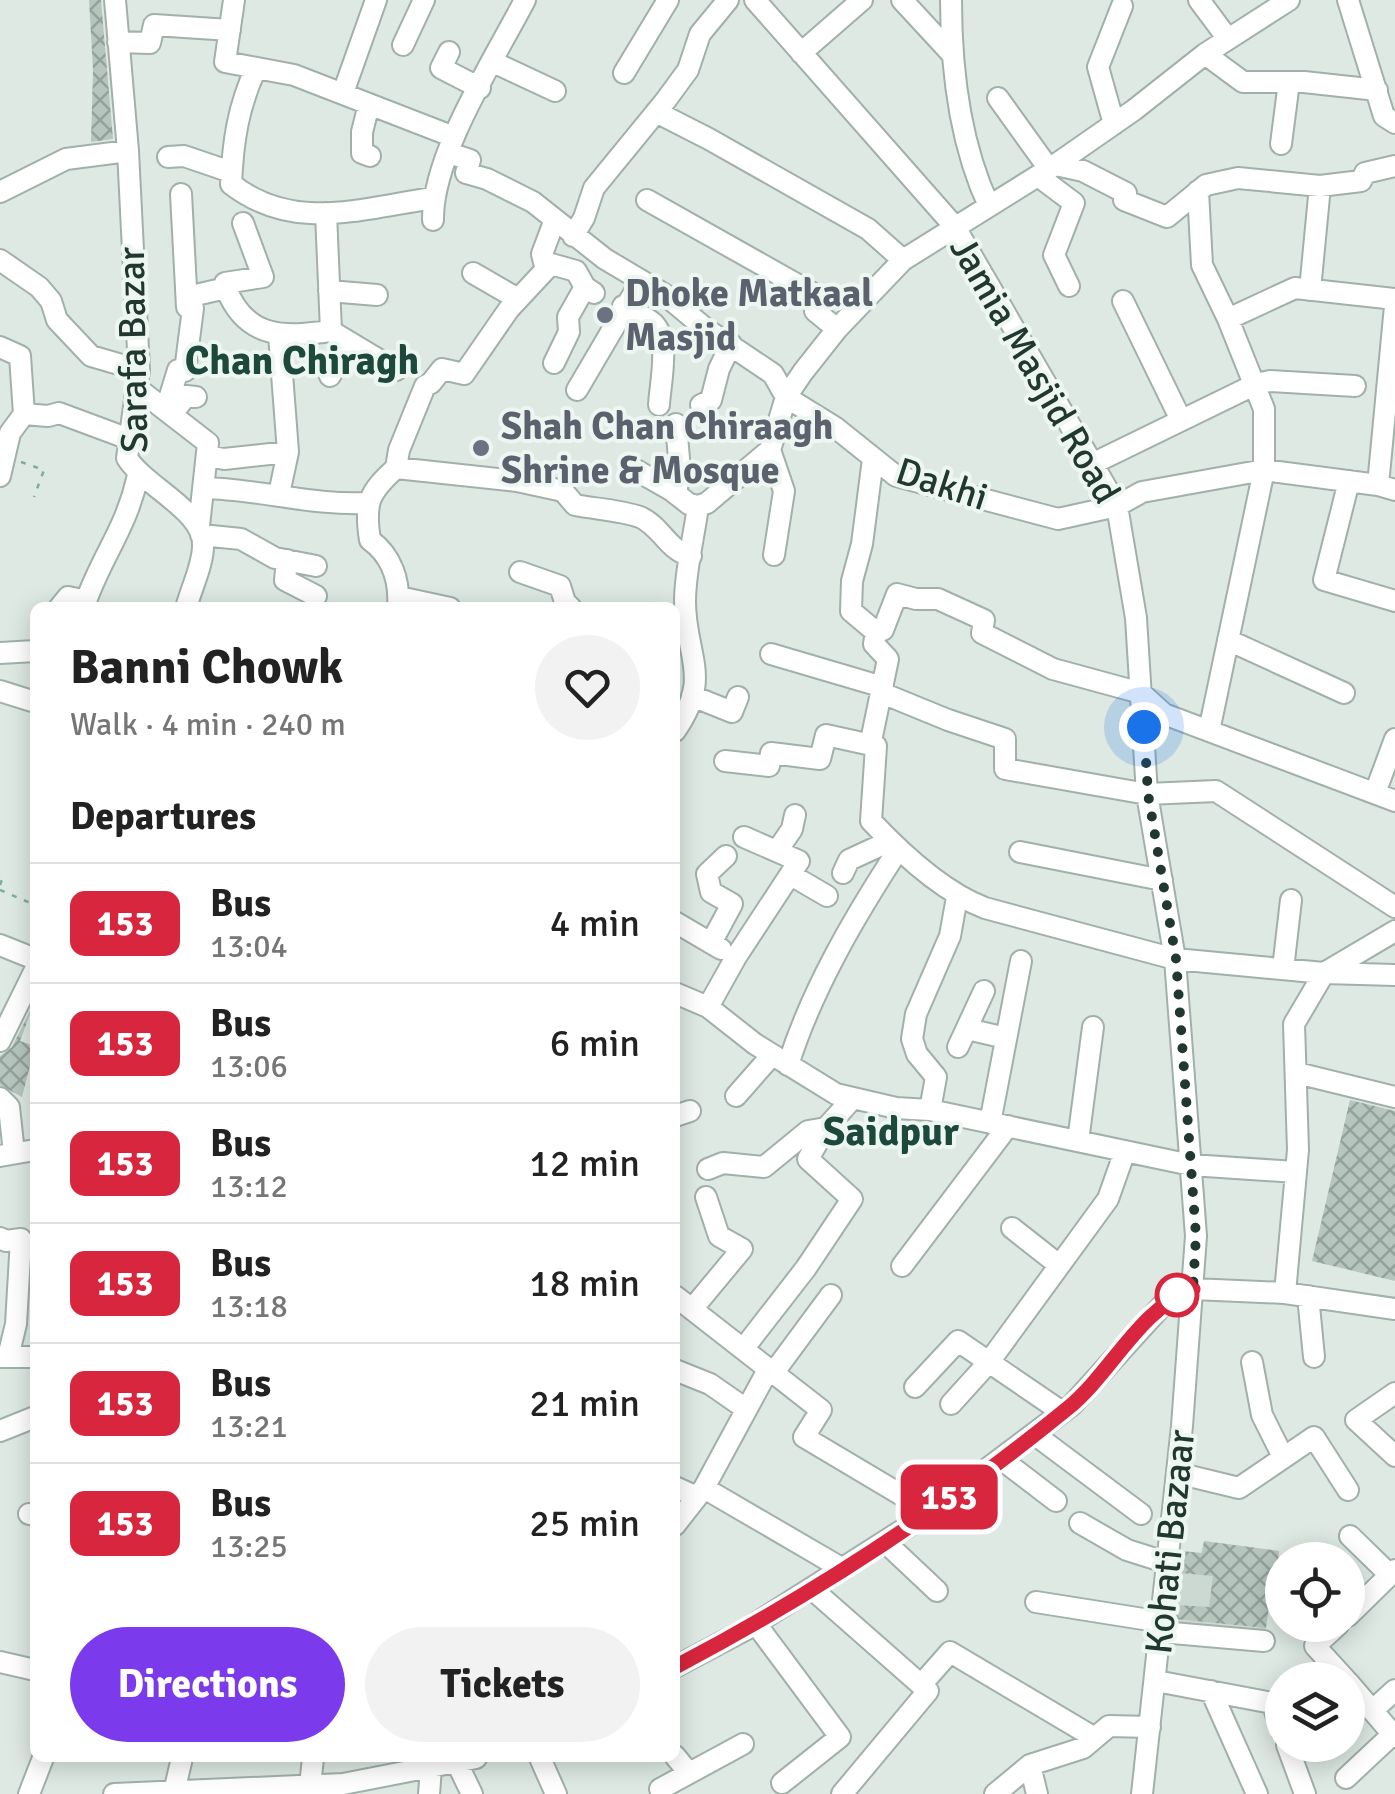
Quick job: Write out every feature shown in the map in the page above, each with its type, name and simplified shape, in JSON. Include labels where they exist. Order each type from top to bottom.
[{"type":"street","name":"Sarafa Bazar","points":[[115,0],[128,150],[138,379],[127,458],[138,475],[171,497],[200,531]]},
{"type":"street","points":[[234,0],[225,62],[256,68],[238,116],[231,184],[273,209],[303,215],[434,198]]},
{"type":"street","points":[[344,93],[376,0]]},
{"type":"street","points":[[403,45],[424,0]]},
{"type":"street","points":[[434,220],[434,198],[452,145],[525,0]]},
{"type":"street","points":[[624,73],[668,0]]},
{"type":"street","points":[[573,236],[594,188],[688,70],[700,34],[728,0]]},
{"type":"street","name":"Jamia Masjid Road","points":[[755,0],[956,227],[1117,506],[1136,618],[1148,794],[1176,959],[1196,1236],[1193,1289]]},
{"type":"street","points":[[801,54],[862,0]]},
{"type":"street","points":[[902,0],[951,54]]},
{"type":"street","points":[[950,0],[951,54],[970,162],[989,206]]},
{"type":"street","points":[[1198,0],[1228,39]]},
{"type":"street","points":[[1348,0],[1384,116],[1395,123]]},
{"type":"street","points":[[680,724],[698,678],[685,601],[698,506],[770,450],[786,397],[837,330],[903,260],[1048,170],[1284,1]]},
{"type":"street","points":[[1114,124],[1098,67],[1122,6]]},
{"type":"street","points":[[118,42],[150,43],[154,24],[230,30]]},
{"type":"street","points":[[449,52],[441,68],[480,88]]},
{"type":"street","points":[[1205,54],[1243,82],[1377,90]]},
{"type":"street","points":[[493,62],[555,92]]},
{"type":"street","points":[[1370,62],[1395,77]]},
{"type":"street","name":"Dakhi","points":[[256,68],[294,75],[344,93],[452,145],[470,160],[466,173],[488,179],[532,202],[573,236],[664,294],[706,329],[774,374],[786,397],[836,428],[896,476],[1058,519],[1117,506],[1142,492],[1264,470],[1386,487]]},
{"type":"street","points":[[1281,144],[1289,82]]},
{"type":"street","points":[[998,98],[1074,203],[1054,255],[1069,286]]},
{"type":"street","points":[[370,104],[362,132],[362,154],[370,156]]},
{"type":"street","points":[[656,112],[868,229],[903,260]]},
{"type":"street","points":[[0,192],[66,159],[128,150]]},
{"type":"street","points":[[168,157],[184,156],[232,172]]},
{"type":"street","points":[[1048,170],[1083,171],[1126,192],[1124,200],[1167,217],[1206,185],[1238,178],[1320,186],[1361,181],[1366,173],[1395,166]]},
{"type":"street","points":[[1310,290],[1320,186]]},
{"type":"street","points":[[1198,191],[1202,265],[1264,409],[1264,470],[1209,730]]},
{"type":"street","points":[[170,411],[178,370],[184,371],[193,308],[187,307],[181,194]]},
{"type":"street","points":[[647,200],[821,298],[814,311],[837,330]]},
{"type":"street","points":[[326,213],[329,291],[340,337],[330,376]]},
{"type":"street","points":[[187,296],[228,278],[263,276],[243,222]]},
{"type":"street","points":[[554,222],[542,254],[544,262],[576,272],[590,290],[568,316],[569,332],[554,362]]},
{"type":"street","points":[[0,260],[39,287],[51,301],[57,320],[91,356],[138,379],[204,439],[209,449],[200,531],[204,545],[188,602]]},
{"type":"street","points":[[399,602],[393,567],[370,540],[368,502],[379,483],[396,468],[399,450],[426,386],[442,368],[464,374],[518,299],[551,264]]},
{"type":"street","points":[[473,273],[518,299]]},
{"type":"street","points":[[228,278],[234,309],[271,334],[340,337],[396,370]]},
{"type":"street","points":[[576,390],[641,281]]},
{"type":"street","points":[[1228,319],[1294,288],[1395,303],[1386,487]]},
{"type":"street","points":[[329,291],[377,295]]},
{"type":"street","points":[[1123,301],[1181,420]]},
{"type":"street","points":[[623,306],[654,324],[659,332],[664,347],[659,405]]},
{"type":"street","points":[[279,336],[288,452],[280,494]]},
{"type":"street","points":[[700,405],[710,400],[731,344]]},
{"type":"street","points":[[0,347],[20,356],[24,414],[10,433],[3,466]]},
{"type":"street","points":[[1094,463],[1256,384],[1270,381],[1355,386]]},
{"type":"street","points":[[170,411],[186,396],[196,396]]},
{"type":"street","points":[[24,414],[59,413],[129,439]]},
{"type":"street","points":[[676,424],[680,470],[676,494]]},
{"type":"street","points":[[770,450],[784,491],[774,555]]},
{"type":"street","points":[[208,456],[224,459],[288,452]]},
{"type":"street","points":[[873,459],[862,544],[852,581],[851,611],[876,632]]},
{"type":"street","points":[[396,468],[517,480],[563,490],[574,506],[640,518],[679,553],[691,556]]},
{"type":"street","points":[[634,469],[698,506]]},
{"type":"street","points":[[64,602],[68,597],[86,601],[98,566],[130,510],[138,475]]},
{"type":"street","points":[[1349,481],[1324,580],[1395,601]]},
{"type":"street","points":[[204,488],[346,504],[368,502]]},
{"type":"street","points":[[200,531],[240,538],[275,558],[316,566]]},
{"type":"street","points":[[287,560],[285,580],[316,596]]},
{"type":"street","points":[[520,572],[560,586],[565,602]]},
{"type":"street","points":[[876,632],[882,630],[896,594],[938,600],[984,620],[982,633],[1052,670],[1142,693],[1164,714],[1395,801]]},
{"type":"street","points":[[876,632],[874,644],[888,659],[873,720],[871,741],[876,746],[871,821],[894,846],[957,898],[1176,959],[1324,973],[1395,975]]},
{"type":"street","points":[[1228,640],[1344,693]]},
{"type":"street","points":[[0,653],[30,649]]},
{"type":"street","points":[[771,654],[882,690],[948,720],[1005,739],[1005,769],[1148,794],[1216,791],[1395,907]]},
{"type":"street","points":[[0,691],[30,700]]},
{"type":"street","points":[[692,696],[732,712],[738,697]]},
{"type":"street","points":[[725,761],[769,766],[772,753],[820,760],[826,735],[876,746]]},
{"type":"street","points":[[1374,793],[1395,740]]},
{"type":"street","points":[[777,852],[796,815]]},
{"type":"street","points":[[708,1007],[799,861],[744,837]]},
{"type":"street","points":[[844,873],[849,860],[894,846]]},
{"type":"street","points":[[736,1096],[780,1060],[894,846]]},
{"type":"street","points":[[1020,852],[1162,880]]},
{"type":"street","points":[[711,943],[732,904],[711,892],[707,874],[726,856]]},
{"type":"street","points":[[791,875],[827,896]]},
{"type":"street","points":[[930,1110],[936,1078],[917,1054],[912,1039],[916,1014],[950,936],[957,898]]},
{"type":"street","points":[[1283,969],[1290,900]]},
{"type":"street","points":[[680,925],[736,957]]},
{"type":"street","points":[[1285,1293],[1296,1172],[1294,1024],[1324,973],[1395,931]]},
{"type":"street","points":[[0,946],[30,958]]},
{"type":"street","points":[[902,1266],[999,1125],[1006,1038],[1021,961]]},
{"type":"street","points":[[3,1029],[30,979]]},
{"type":"street","points":[[984,990],[962,1038],[1006,1038]]},
{"type":"street","points":[[680,995],[708,1007],[780,1060],[836,1094],[1191,1164],[1296,1172]]},
{"type":"street","points":[[1078,1141],[1094,1027]]},
{"type":"street","points":[[1297,1078],[1395,1097]]},
{"type":"street","points":[[1297,1078],[1395,1105]]},
{"type":"street","points":[[0,1098],[9,1107],[16,1153]]},
{"type":"street","points":[[744,1348],[806,1268],[852,1198],[808,1159],[826,1128],[853,1098]]},
{"type":"street","points":[[708,1169],[723,1163],[764,1167],[808,1131],[826,1128]]},
{"type":"street","points":[[952,1404],[988,1362],[1108,1200],[1125,1151]]},
{"type":"street","points":[[706,1197],[720,1236],[742,1249],[684,1302],[822,1410],[804,1437],[930,1512]]},
{"type":"street","points":[[1012,1228],[1059,1266]]},
{"type":"street","points":[[0,1238],[21,1239],[16,1324],[4,1357],[30,1357]]},
{"type":"street","points":[[680,1664],[756,1624],[930,1512],[1062,1412],[1169,1298],[1193,1289],[1285,1293],[1392,1312]]},
{"type":"street","name":"Kohati Bazaar","points":[[1142,1794],[1193,1289]]},
{"type":"street","points":[[680,1519],[701,1492],[772,1370],[830,1295]]},
{"type":"street","points":[[1308,1296],[1314,1357]]},
{"type":"street","points":[[915,1388],[958,1341],[1062,1412]]},
{"type":"street","points":[[1252,1362],[1262,1415],[1282,1457]]},
{"type":"street","points":[[680,1372],[710,1384],[746,1410]]},
{"type":"street","points":[[1395,1393],[1356,1420],[1395,1456]]},
{"type":"street","points":[[0,1431],[30,1418]]},
{"type":"street","points":[[1034,1434],[1141,1514]]},
{"type":"street","points":[[1177,1473],[1239,1488],[1314,1437],[1348,1490]]},
{"type":"street","points":[[1000,1459],[1056,1500]]},
{"type":"street","points":[[680,1488],[701,1492],[844,1570]]},
{"type":"street","points":[[1080,1523],[1126,1550],[1168,1563]]},
{"type":"street","points":[[1350,1536],[1392,1573],[1365,1599]]},
{"type":"street","points":[[885,1542],[937,1591]]},
{"type":"street","points":[[812,1589],[928,1690],[843,1794]]},
{"type":"street","points":[[1036,1602],[1161,1627],[1264,1641]]},
{"type":"street","points":[[756,1624],[840,1736],[774,1785]]},
{"type":"street","points":[[1320,1642],[1316,1646],[1329,1662]]},
{"type":"street","points":[[921,1685],[950,1652],[1095,1738]]},
{"type":"street","points":[[0,1662],[30,1669]]},
{"type":"street","points":[[1156,1682],[1265,1702]]},
{"type":"street","points":[[1373,1710],[1395,1690]]},
{"type":"street","points":[[1212,1691],[1257,1794]]},
{"type":"street","points":[[1346,1778],[1394,1736],[1365,1702]]},
{"type":"street","points":[[996,1794],[1030,1765],[1082,1748],[1109,1726],[1150,1728]]},
{"type":"street","points":[[660,1789],[743,1744]]},
{"type":"street","points":[[29,1794],[41,1762]]},
{"type":"street","points":[[174,1792],[181,1762]]},
{"type":"street","points":[[310,1786],[313,1762]]},
{"type":"street","points":[[114,1794],[343,1784],[458,1762]]},
{"type":"street","points":[[466,1762],[472,1794]]},
{"type":"street","points":[[542,1762],[556,1794]]},
{"type":"street","points":[[680,1762],[689,1773]]},
{"type":"street","points":[[1294,1762],[1305,1794]]},
{"type":"street","points":[[1030,1765],[1036,1794]]},
{"type":"street","points":[[429,1794],[432,1768]]},
{"type":"path","points":[[3,466],[44,470],[34,497]]},
{"type":"path","points":[[4,874],[0,888],[30,903]]},
{"type":"shaded area","points":[[1204,1541],[1265,1549],[1264,1641],[1161,1632],[1169,1550],[1201,1553]]},
{"type":"building","points":[[89,0],[101,0],[113,139],[91,142],[93,70]]},
{"type":"building","points":[[30,1011],[20,1041],[30,1044],[30,1066],[22,1097],[0,1085],[0,1056],[12,1047]]},
{"type":"building","points":[[1350,1100],[1395,1111],[1395,1281],[1312,1261]]},
{"type":"building","points":[[1204,1541],[1265,1549],[1265,1628],[1175,1619],[1176,1605],[1209,1607],[1213,1576],[1180,1573],[1182,1551],[1202,1553]]},
{"type":"bus line","name":"153","points":[[680,1664],[748,1629],[923,1517],[1072,1405],[1169,1298],[1193,1289]]},
{"type":"place","name":"Dhoke Matkaal Masjid","points":[[605,315]]},
{"type":"place","name":"Shah Chan Chiraagh Shrine & Mosque","points":[[481,448]]},
{"type":"district","name":"Chan Chiragh","points":[[302,361]]},
{"type":"district","name":"Saidpur","points":[[891,1132]]},
{"type":"route","points":[[1144,727],[1148,794],[1176,959],[1196,1236],[1193,1289],[1169,1298],[1177,1295]]}]
